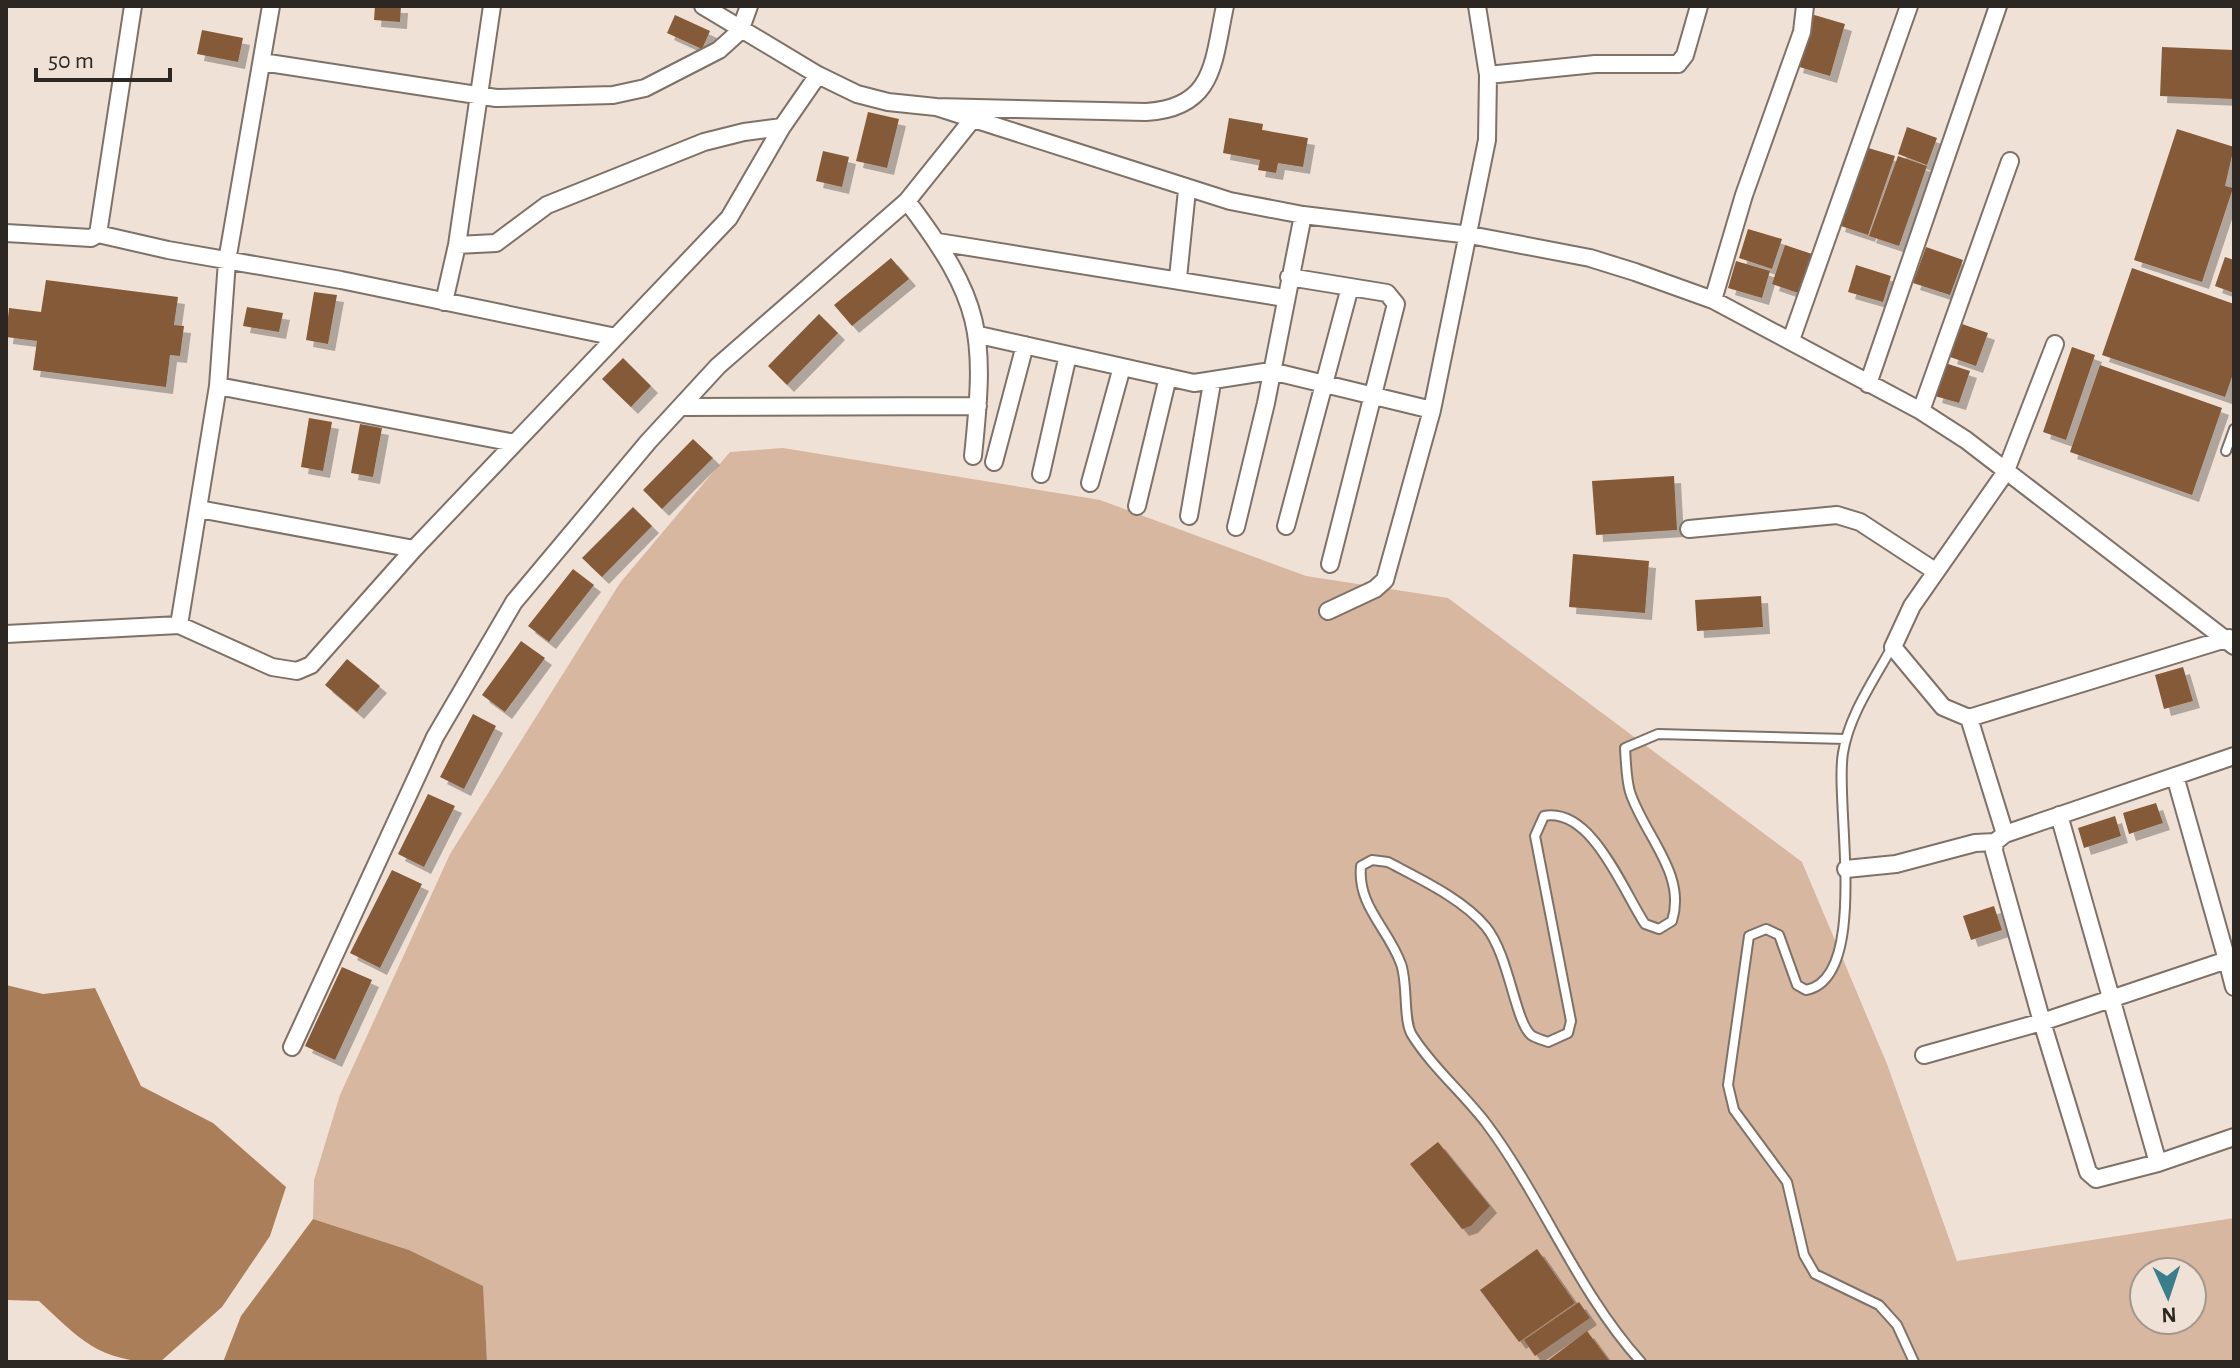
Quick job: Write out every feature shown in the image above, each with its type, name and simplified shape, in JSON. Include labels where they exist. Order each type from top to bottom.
[{"type":"street","points":[[98,234],[133,6]]},
{"type":"street","points":[[179,625],[218,386],[227,261],[271,6]]},
{"type":"street","points":[[444,302],[457,245],[492,6]]},
{"type":"street","points":[[703,6],[740,31],[818,75],[857,94],[888,102],[936,107],[1146,112],[1179,107],[1200,93],[1208,80],[1225,6]]},
{"type":"street","points":[[262,62],[479,96],[519,99],[630,93],[719,50],[740,31],[749,6]]},
{"type":"street","points":[[1328,611],[1375,589],[1385,580],[1432,410],[1487,140],[1488,75],[1477,6]]},
{"type":"street","points":[[1488,75],[1595,64],[1678,64],[1685,55],[1699,6]]},
{"type":"street","points":[[1713,300],[1744,195],[1802,32],[1805,6]]},
{"type":"street","points":[[1791,340],[1909,6]]},
{"type":"street","points":[[1868,384],[1998,6]]},
{"type":"street","points":[[6,634],[179,625],[272,667],[288,671],[306,668],[414,549],[729,218],[782,127],[818,75]]},
{"type":"street","points":[[936,107],[1187,190],[1303,215],[1470,235],[1590,258],[1713,300],[1921,411],[1966,440],[2005,473],[2231,641]]},
{"type":"street","points":[[292,1047],[428,751],[496,629],[534,576],[718,366],[907,201],[972,120]]},
{"type":"street","points":[[457,245],[496,243],[547,205],[704,142],[722,136],[782,127]]},
{"type":"street","points":[[1921,411],[2010,161]]},
{"type":"street","points":[[1178,278],[1187,190]]},
{"type":"street","points":[[907,201],[938,242],[961,283],[979,335],[978,406],[973,456]]},
{"type":"street","points":[[1236,527],[1303,215]]},
{"type":"street","points":[[6,233],[91,238],[98,234],[616,337]]},
{"type":"street","points":[[938,242],[1178,278],[1285,298]]},
{"type":"street","points":[[1289,277],[1387,293],[1396,304],[1330,564]]},
{"type":"street","points":[[1286,526],[1350,287]]},
{"type":"street","points":[[979,335],[1168,377],[1212,383],[1271,371],[1432,410]]},
{"type":"street","points":[[2055,344],[2005,473],[1935,571],[1893,647],[1943,707],[1969,718],[2231,641]]},
{"type":"street","points":[[994,462],[1025,345]]},
{"type":"street","points":[[1041,474],[1068,355]]},
{"type":"street","points":[[1090,483],[1122,367]]},
{"type":"street","points":[[1137,506],[1168,377]]},
{"type":"street","points":[[1189,516],[1212,383]]},
{"type":"street","points":[[218,386],[515,443]]},
{"type":"street","points":[[681,407],[978,406]]},
{"type":"street","points":[[199,509],[414,549]]},
{"type":"street","points":[[1689,529],[1837,515],[1860,522],[1935,571]]},
{"type":"street","points":[[1969,718],[2000,838],[1994,851],[2042,1022],[2090,1175],[2106,1179],[2234,1137]]},
{"type":"street","points":[[1846,869],[1896,864],[2000,838],[2234,756]]},
{"type":"street","points":[[2175,776],[2230,958],[2234,987]]},
{"type":"street","points":[[2059,815],[2158,1163]]},
{"type":"street","points":[[1924,1055],[2042,1022],[2230,958]]},
{"type":"lane","points":[[2226,451],[2234,429]]},
{"type":"lane","points":[[1893,647],[1863,700],[1846,739],[1840,789],[1847,895],[1842,940],[1820,985],[1806,990],[1797,985],[1783,941],[1773,931],[1759,929],[1749,936],[1731,1061],[1730,1098],[1747,1131],[1779,1167],[1787,1182],[1804,1255],[1815,1274],[1864,1297],[1889,1314],[1906,1341],[1914,1362]]},
{"type":"lane","points":[[1641,1362],[1593,1300],[1487,1124],[1410,1032],[1406,979],[1394,946],[1364,901],[1359,883],[1361,866],[1372,860],[1388,862],[1484,924],[1497,942],[1507,966],[1521,1019],[1531,1035],[1548,1042],[1568,1033],[1571,1021],[1535,836],[1544,816],[1567,816],[1591,836],[1645,924],[1659,929],[1672,921],[1677,905],[1671,876],[1630,792],[1625,748],[1658,734],[1846,739]]},
{"type":"shaded area","points":[[783,448],[1100,500],[1306,576],[1448,598],[1802,862],[1887,1064],[1957,1261],[2234,1218],[2234,1362],[487,1362],[482,1286],[409,1250],[313,1219],[314,1180],[340,1095],[450,854],[620,583],[730,452]]},
{"type":"shaded area","points":[[6,985],[43,994],[95,988],[141,1086],[213,1123],[286,1187],[270,1236],[222,1307],[160,1362],[139,1361],[105,1353],[79,1337],[39,1301],[6,1300]]},
{"type":"shaded area","points":[[313,1219],[409,1250],[483,1286],[487,1362],[223,1362],[241,1316]]},
{"type":"building","points":[[375,6],[401,6],[400,22],[374,20]]},
{"type":"building","points":[[1811,14],[1845,24],[1830,76],[1796,66]]},
{"type":"building","points":[[675,15],[710,31],[702,49],[667,33]]},
{"type":"building","points":[[202,30],[243,38],[238,62],[197,54]]},
{"type":"building","points":[[2162,47],[2234,50],[2234,99],[2160,96]]},
{"type":"building","points":[[868,112],[899,119],[887,168],[856,161]]},
{"type":"building","points":[[1229,118],[1263,124],[1262,130],[1308,138],[1303,167],[1278,163],[1276,173],[1258,170],[1260,160],[1223,153]]},
{"type":"building","points":[[1907,127],[1937,138],[1927,165],[1898,154]]},
{"type":"building","points":[[2177,129],[2234,147],[2225,186],[2233,188],[2202,282],[2134,260]]},
{"type":"building","points":[[1865,147],[1895,156],[1868,235],[1838,225]]},
{"type":"building","points":[[823,151],[849,157],[842,187],[816,181]]},
{"type":"building","points":[[1898,156],[1927,166],[1899,246],[1869,236]]},
{"type":"building","points":[[1748,229],[1782,239],[1772,269],[1739,258]]},
{"type":"building","points":[[1785,245],[1812,254],[1798,293],[1772,284]]},
{"type":"building","points":[[1926,247],[1963,260],[1950,295],[1913,283]]},
{"type":"building","points":[[2225,257],[2234,260],[2234,293],[2215,286]]},
{"type":"building","points":[[891,258],[909,279],[852,326],[834,305]]},
{"type":"building","points":[[1736,261],[1770,271],[1762,298],[1728,288]]},
{"type":"building","points":[[1856,265],[1891,276],[1883,302],[1848,292]]},
{"type":"building","points":[[2132,268],[2234,304],[2234,371],[2225,397],[2102,355]]},
{"type":"building","points":[[46,280],[178,297],[174,325],[184,326],[180,356],[170,355],[166,387],[33,370],[37,341],[6,337],[9,308],[41,312]]},
{"type":"building","points":[[314,292],[337,295],[328,344],[306,340]]},
{"type":"building","points":[[247,307],[283,313],[279,332],[243,326]]},
{"type":"building","points":[[819,314],[838,333],[787,385],[768,366]]},
{"type":"building","points":[[1962,324],[1988,333],[1976,366],[1950,357]]},
{"type":"building","points":[[2072,347],[2095,355],[2066,440],[2043,432]]},
{"type":"building","points":[[623,358],[651,386],[631,407],[602,379]]},
{"type":"building","points":[[1945,363],[1970,371],[1959,403],[1935,396]]},
{"type":"building","points":[[2100,365],[2222,408],[2192,495],[2070,452]]},
{"type":"building","points":[[309,418],[332,422],[323,471],[301,467]]},
{"type":"building","points":[[360,424],[382,428],[373,477],[351,473]]},
{"type":"building","points":[[693,439],[713,458],[662,509],[643,490]]},
{"type":"building","points":[[1674,476],[1677,530],[1596,535],[1592,481]]},
{"type":"building","points":[[633,507],[652,526],[602,577],[582,558]]},
{"type":"building","points":[[1573,554],[1649,561],[1645,613],[1569,607]]},
{"type":"building","points":[[573,569],[594,585],[549,642],[528,626]]},
{"type":"building","points":[[1761,596],[1763,627],[1697,631],[1695,600]]},
{"type":"building","points":[[521,641],[545,658],[505,712],[482,695]]},
{"type":"building","points":[[347,659],[380,686],[357,712],[325,685]]},
{"type":"building","points":[[2183,667],[2193,701],[2164,709],[2155,675]]},
{"type":"building","points":[[473,714],[496,726],[464,789],[440,777]]},
{"type":"building","points":[[428,794],[455,806],[424,867],[398,854]]},
{"type":"building","points":[[2156,803],[2163,823],[2129,834],[2123,813]]},
{"type":"building","points":[[2115,816],[2121,836],[2084,848],[2078,828]]},
{"type":"building","points":[[392,870],[422,884],[380,968],[350,953]]},
{"type":"building","points":[[1994,906],[2002,930],[1971,940],[1963,916]]},
{"type":"building","points":[[342,967],[372,980],[335,1060],[305,1046]]},
{"type":"building","points":[[1438,1142],[1490,1206],[1471,1226],[1462,1229],[1410,1164]]},
{"type":"building","points":[[1537,1249],[1575,1303],[1519,1342],[1480,1290]]},
{"type":"building","points":[[1579,1302],[1590,1318],[1535,1356],[1524,1340]]},
{"type":"building","points":[[1587,1331],[1610,1362],[1546,1362]]}]
